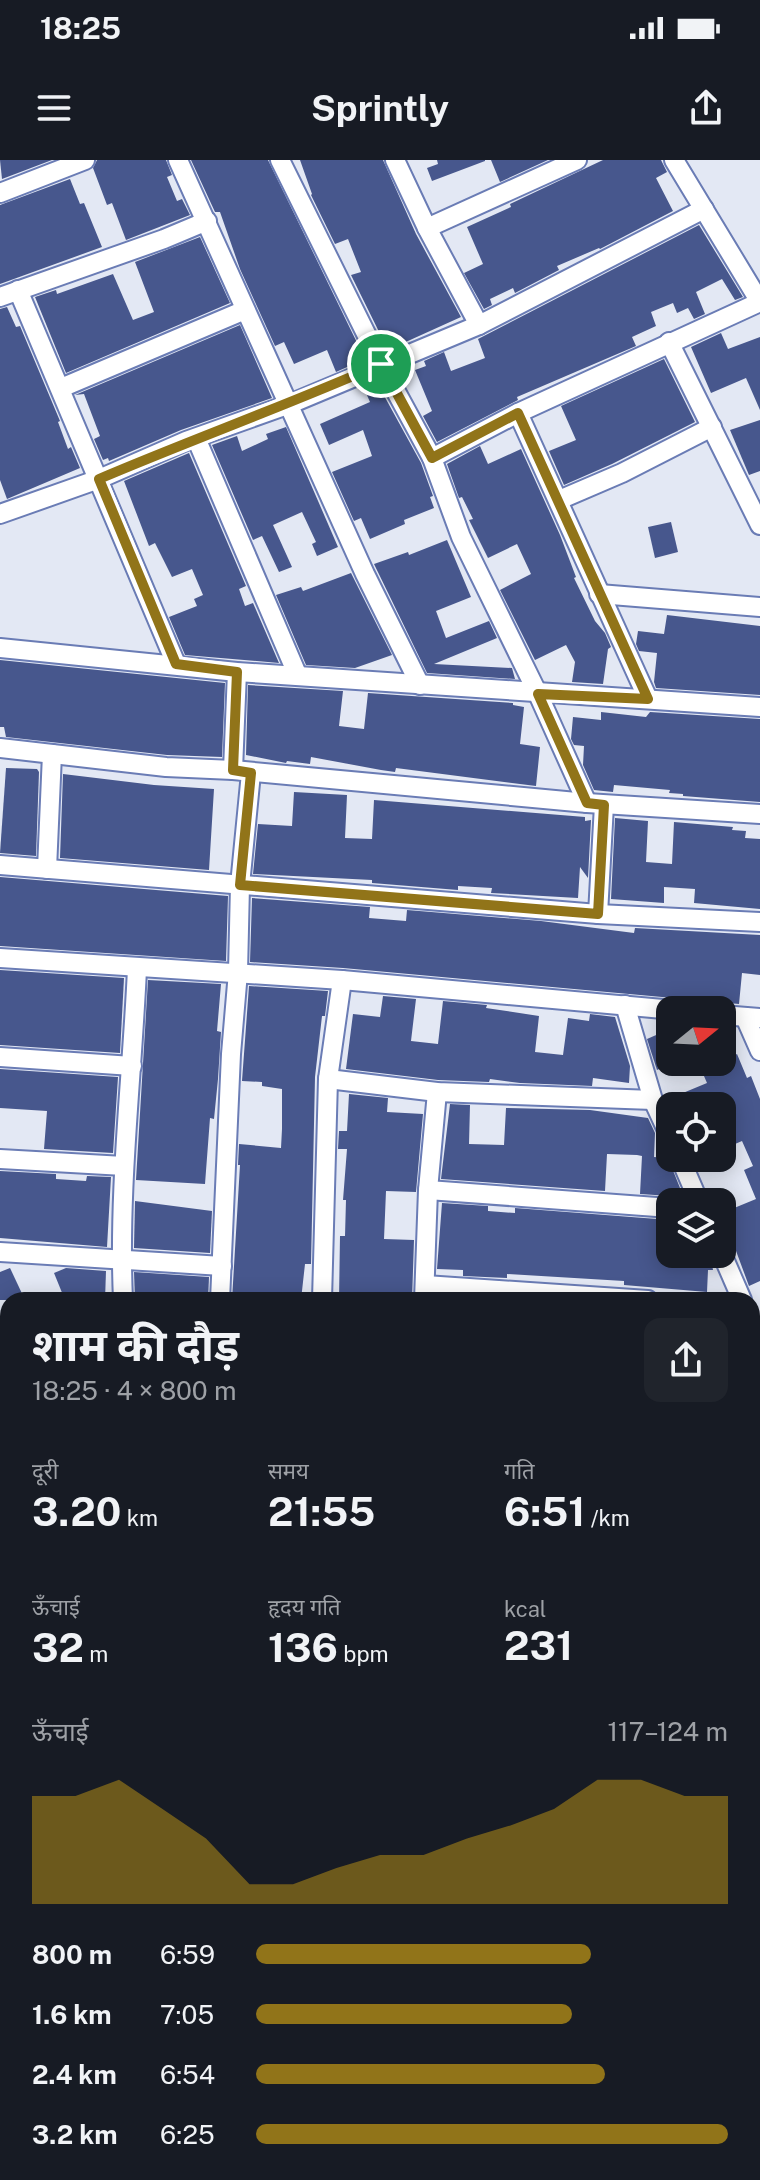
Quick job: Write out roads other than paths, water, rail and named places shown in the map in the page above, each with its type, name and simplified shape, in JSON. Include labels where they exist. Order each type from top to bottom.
[{"type":"street","points":[[178,160],[365,574],[420,685]]},
{"type":"street","points":[[280,160],[381,364],[432,458],[461,537],[595,804],[598,914]]},
{"type":"street","points":[[395,160],[479,325]]},
{"type":"street","points":[[427,228],[577,160]]},
{"type":"street","points":[[432,458],[518,413],[760,302],[674,160]]},
{"type":"street","points":[[0,193],[76,162]]},
{"type":"street","points":[[1,511],[99,479],[479,325],[704,209]]},
{"type":"street","points":[[0,297],[207,221]]},
{"type":"street","points":[[18,290],[176,664]]},
{"type":"street","points":[[61,388],[245,310]]},
{"type":"street","points":[[669,342],[760,525]]},
{"type":"street","points":[[518,413],[648,699]]},
{"type":"street","points":[[559,500],[622,473],[712,427]]},
{"type":"street","points":[[196,438],[297,674]]},
{"type":"street","points":[[599,594],[760,607]]},
{"type":"street","points":[[0,648],[237,672],[760,707]]},
{"type":"street","points":[[220,1292],[231,1054],[238,972],[242,771],[237,672]]},
{"type":"street","points":[[0,748],[166,767],[242,771],[595,804],[760,814]]},
{"type":"street","points":[[47,869],[52,754]]},
{"type":"street","points":[[0,865],[598,914],[760,922]]},
{"type":"street","points":[[0,958],[137,969],[238,972],[656,1008]]},
{"type":"street","points":[[123,1292],[124,1166],[137,969]]},
{"type":"street","points":[[322,1292],[328,1079],[342,980]]},
{"type":"street","points":[[625,1005],[656,1107]]},
{"type":"street","points":[[753,1018],[760,1051]]},
{"type":"street","points":[[0,1057],[132,1066]]},
{"type":"street","points":[[328,1079],[437,1092],[653,1100]]},
{"type":"street","points":[[425,1292],[428,1190],[437,1092]]},
{"type":"street","points":[[0,1159],[124,1166]]},
{"type":"street","points":[[428,1190],[656,1207]]},
{"type":"street","points":[[0,1252],[222,1266]]},
{"type":"street","points":[[728,1268],[739,1292]]}]
